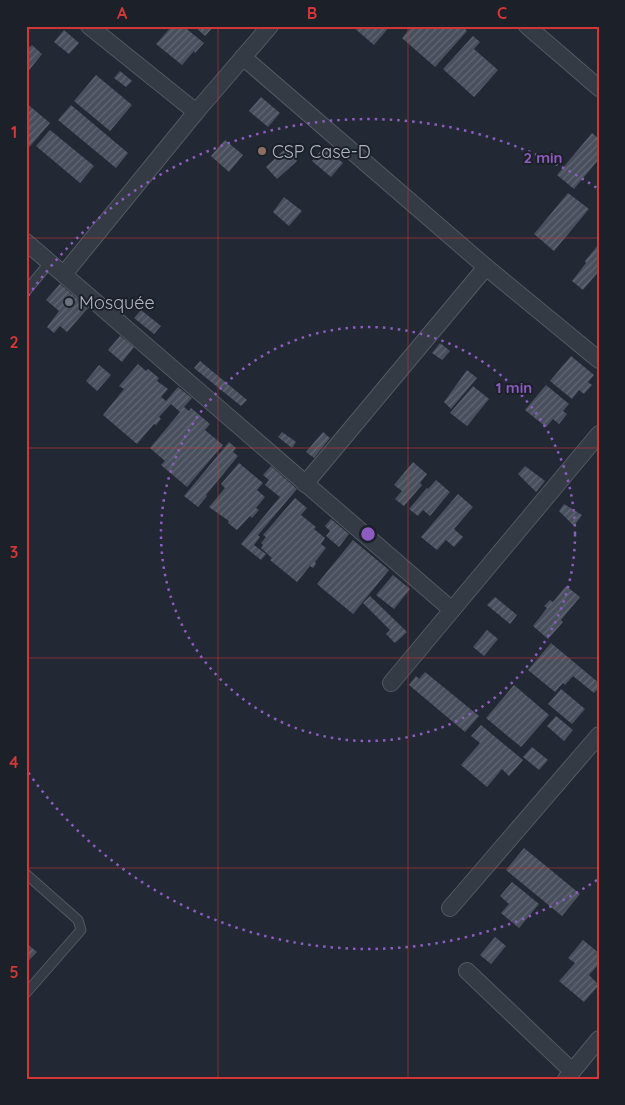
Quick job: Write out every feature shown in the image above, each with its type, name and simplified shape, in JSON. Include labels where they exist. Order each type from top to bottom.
[{"type":"street","points":[[89,26],[196,112]]},
{"type":"street","points":[[64,274],[196,112],[270,26]]},
{"type":"street","points":[[527,26],[599,88]]},
{"type":"street","points":[[243,57],[486,267],[599,360]]},
{"type":"street","points":[[26,242],[452,610]]},
{"type":"street","points":[[305,484],[486,267]]},
{"type":"street","points":[[391,683],[599,434]]},
{"type":"street","points":[[450,908],[599,735]]},
{"type":"street","points":[[467,971],[569,1075],[599,1039]]},
{"type":"lane","points":[[26,291],[50,262]]},
{"type":"lane","points":[[26,874],[78,920],[81,930],[26,993]]},
{"type":"building","points":[[172,26],[183,26],[204,43],[182,65],[156,44]]},
{"type":"building","points":[[194,26],[214,26],[205,36]]},
{"type":"building","points":[[352,26],[390,26],[374,45]]},
{"type":"building","points":[[412,26],[462,26],[467,31],[435,67],[402,38]]},
{"type":"building","points":[[64,30],[79,43],[69,54],[54,42]]},
{"type":"building","points":[[473,36],[480,42],[474,49],[498,70],[474,97],[443,69]]},
{"type":"building","points":[[26,44],[30,47],[32,45],[42,54],[26,74]]},
{"type":"building","points":[[120,71],[132,81],[126,87],[114,78]]},
{"type":"building","points":[[96,75],[132,105],[110,131],[74,101]]},
{"type":"building","points":[[261,97],[280,113],[268,127],[249,111]]},
{"type":"building","points":[[26,103],[50,123],[26,151]]},
{"type":"building","points":[[71,105],[128,153],[116,168],[58,120]]},
{"type":"building","points":[[50,130],[94,166],[80,183],[36,146]]},
{"type":"building","points":[[592,133],[599,139],[599,159],[574,189],[557,175]]},
{"type":"building","points":[[225,140],[243,155],[229,172],[211,156]]},
{"type":"building","points":[[324,147],[343,163],[331,177],[312,161]]},
{"type":"building","points":[[285,149],[297,161],[277,179],[266,167]]},
{"type":"building","points":[[568,193],[589,209],[554,251],[534,234]]},
{"type":"building","points":[[284,197],[302,211],[289,226],[273,212]]},
{"type":"building","points":[[599,244],[599,271],[583,290],[572,281]]},
{"type":"building","points":[[60,284],[88,308],[67,332],[60,326],[54,333],[47,327],[59,311],[46,300]]},
{"type":"building","points":[[141,310],[161,326],[154,334],[134,318]]},
{"type":"building","points":[[120,336],[134,347],[122,362],[108,350]]},
{"type":"building","points":[[440,343],[450,351],[442,360],[432,353]]},
{"type":"building","points":[[571,356],[594,375],[588,382],[592,385],[584,394],[579,390],[572,399],[550,381]]},
{"type":"building","points":[[200,361],[247,400],[241,406],[194,368]]},
{"type":"building","points":[[138,364],[159,378],[157,381],[168,389],[161,397],[166,401],[178,387],[192,398],[184,407],[189,411],[191,408],[210,424],[205,430],[223,445],[187,487],[161,465],[165,461],[150,448],[180,412],[171,404],[159,417],[161,419],[156,425],[154,424],[137,444],[103,415],[124,389],[119,386]]},
{"type":"building","points":[[99,365],[111,375],[97,391],[86,381]]},
{"type":"building","points":[[467,370],[477,378],[451,409],[444,402]]},
{"type":"building","points":[[546,385],[569,404],[563,411],[567,414],[559,424],[553,419],[546,427],[525,410]]},
{"type":"building","points":[[473,386],[489,399],[467,426],[450,413]]},
{"type":"building","points":[[282,432],[296,442],[292,448],[278,437]]},
{"type":"building","points":[[323,432],[330,438],[314,458],[306,452]]},
{"type":"building","points":[[229,442],[236,448],[233,452],[238,456],[198,507],[184,496]]},
{"type":"building","points":[[413,462],[427,474],[420,483],[422,485],[404,506],[395,499],[402,491],[394,485]]},
{"type":"building","points":[[239,463],[263,483],[257,490],[265,497],[256,508],[259,510],[252,518],[250,516],[237,530],[228,523],[229,521],[209,507],[225,488],[221,484]]},
{"type":"building","points":[[271,466],[297,489],[258,535],[260,537],[254,545],[266,554],[261,560],[241,544],[280,497],[265,485],[269,480],[263,475]]},
{"type":"building","points":[[525,466],[545,481],[536,492],[518,474]]},
{"type":"building","points":[[436,480],[450,492],[430,516],[423,510],[418,516],[409,509]]},
{"type":"building","points":[[458,494],[473,507],[454,529],[463,537],[454,547],[446,540],[437,550],[421,537]]},
{"type":"building","points":[[295,498],[307,508],[301,515],[316,527],[314,529],[325,538],[321,544],[326,548],[315,562],[316,564],[313,568],[310,566],[297,582],[270,560],[272,558],[261,548],[263,545],[261,543],[266,537],[263,535]]},
{"type":"building","points":[[564,504],[582,515],[574,526],[559,511]]},
{"type":"building","points":[[331,519],[349,534],[339,547],[326,536],[330,531],[325,526]]},
{"type":"building","points":[[353,540],[389,570],[353,614],[317,584]]},
{"type":"building","points":[[393,575],[410,589],[394,609],[376,595]]},
{"type":"building","points":[[566,586],[580,597],[561,620],[563,622],[548,639],[533,626],[547,608],[544,606],[550,600],[553,602]]},
{"type":"building","points":[[370,596],[407,632],[395,643],[386,634],[390,630],[363,603]]},
{"type":"building","points":[[495,597],[517,615],[510,624],[487,605]]},
{"type":"building","points":[[487,630],[498,639],[484,656],[473,647]]},
{"type":"building","points":[[551,643],[599,683],[599,688],[594,693],[573,676],[555,692],[528,670]]},
{"type":"building","points":[[425,672],[479,716],[465,732],[409,685],[416,676],[419,679]]},
{"type":"building","points":[[514,685],[549,715],[521,747],[486,718]]},
{"type":"building","points":[[561,689],[585,709],[572,724],[548,704]]},
{"type":"building","points":[[556,716],[573,730],[564,741],[547,726]]},
{"type":"building","points":[[481,725],[523,760],[509,776],[502,769],[487,787],[461,765],[480,743],[471,736]]},
{"type":"building","points":[[532,747],[548,760],[539,770],[523,757]]},
{"type":"building","points":[[524,848],[580,894],[562,916],[506,870]]},
{"type":"building","points":[[512,882],[539,904],[519,928],[501,913],[509,904],[500,896]]},
{"type":"building","points":[[495,937],[506,946],[491,964],[480,955]]},
{"type":"building","points":[[583,940],[599,953],[599,964],[589,975],[599,985],[584,1002],[559,981],[575,963],[568,958]]},
{"type":"building","points":[[26,943],[37,952],[26,963]]},
{"type":"place","name":"CSP Case-D","points":[[262,151]]},
{"type":"place","name":"Mosquée","points":[[69,302]]}]
